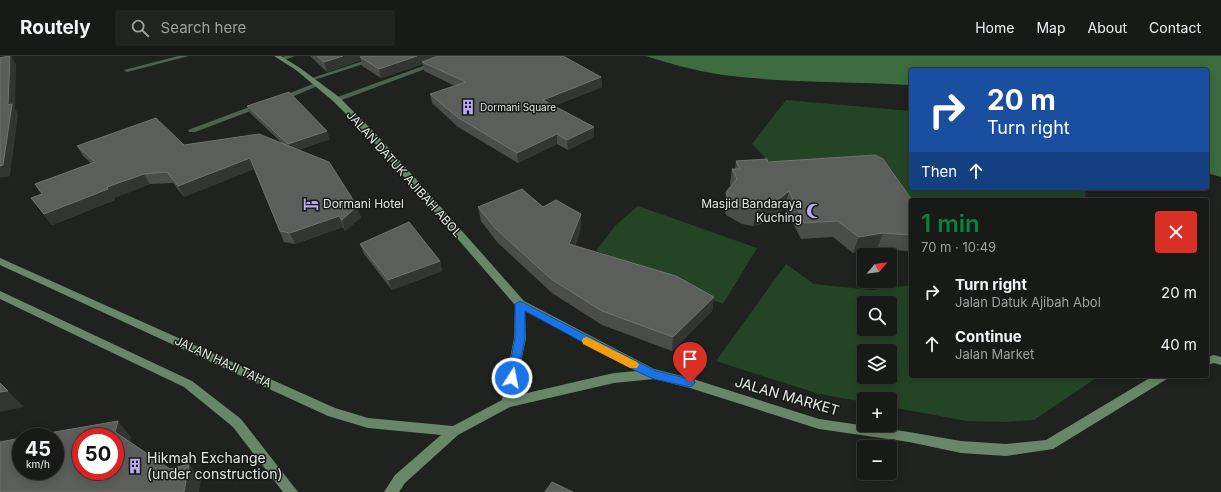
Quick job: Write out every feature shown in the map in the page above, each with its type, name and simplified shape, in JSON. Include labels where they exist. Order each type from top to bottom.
[{"type":"main road","name":"JALAN DATUK AJIBAH ABOL","points":[[280,57],[336,99],[374,137],[520,304],[654,374]]},
{"type":"main road","name":"JALAN HAJI TAHA","points":[[0,261],[332,412],[368,423],[454,431]]},
{"type":"main road","points":[[0,295],[188,384],[237,423],[291,492]]},
{"type":"main road","points":[[391,492],[400,479],[454,431],[507,403],[520,338],[520,304]]},
{"type":"main road","points":[[1209,360],[1214,359],[1221,361]]},
{"type":"main road","name":"JALAN MARKET","points":[[507,403],[614,378],[654,374],[690,383],[819,424],[909,436],[961,447],[1006,450],[1048,445],[1160,378]]},
{"type":"street","points":[[127,70],[186,56]]},
{"type":"street","points":[[280,57],[292,56]]},
{"type":"street","points":[[192,130],[270,102],[315,82],[385,56]]},
{"type":"street","points":[[336,99],[457,56]]},
{"type":"shaded area","points":[[646,56],[1221,56],[1221,177],[1209,174],[1209,68],[909,68],[908,85],[746,78],[723,75]]},
{"type":"shaded area","points":[[786,100],[909,111],[909,190],[1085,190],[1086,198],[909,198],[909,200],[773,166],[752,144]]},
{"type":"shaded area","points":[[638,206],[757,248],[723,304],[596,251],[615,226]]},
{"type":"shaded area","points":[[786,264],[814,284],[872,290],[909,285],[909,378],[1096,378],[1034,420],[1005,422],[967,421],[897,408],[897,392],[857,392],[857,401],[819,394],[716,361]]},
{"type":"building","points":[[10,56],[8,105],[12,104],[3,165],[0,166],[0,58]]},
{"type":"building","points":[[317,56],[343,56],[324,62]]},
{"type":"building","points":[[417,56],[379,69],[360,57]]},
{"type":"building","points":[[438,56],[563,56],[601,77],[543,100],[594,127],[567,140],[557,134],[517,153],[457,117],[430,94],[466,82],[422,62]]},
{"type":"building","points":[[289,92],[327,131],[288,144],[247,106]]},
{"type":"building","points":[[156,118],[184,145],[259,134],[329,162],[357,206],[342,220],[339,216],[290,233],[280,231],[250,158],[178,186],[167,172],[144,174],[107,187],[108,189],[44,214],[31,198],[42,194],[35,184],[95,162],[77,146]]},
{"type":"building","name":"Masjid Bandaraya Kuching","points":[[875,155],[883,159],[911,198],[909,198],[909,235],[883,233],[859,237],[838,221],[804,223],[789,191],[769,207],[756,210],[744,208],[728,199],[726,192],[737,179],[732,169],[740,169],[736,161],[767,159],[768,162]]},
{"type":"building","points":[[522,189],[543,207],[556,200],[581,214],[569,244],[676,276],[714,297],[673,337],[602,311],[551,279],[495,228],[478,207]]},
{"type":"building","points":[[409,222],[440,261],[388,280],[360,244]]},
{"type":"building","points":[[0,383],[8,391],[0,392]]},
{"type":"building","name":"Hikmah Exchange (under construction)","points":[[118,421],[116,428],[78,428]]},
{"type":"building","name":"Hikmah Exchange (under construction)","points":[[72,429],[72,480],[124,480],[124,438],[170,469],[189,464],[184,492],[0,492],[0,442],[12,440],[12,480],[64,480],[64,430]]},
{"type":"building","points":[[552,482],[573,492],[545,492]]},
{"type":"slow traffic","points":[[587,341],[634,365]]},
{"type":"place","name":"Dormani Square","points":[[468,107]]},
{"type":"place","name":"Dormani Hotel","points":[[311,204]]},
{"type":"place","name":"Masjid Bandaraya Kuching","points":[[814,211]]},
{"type":"place","name":"Hikmah Exchange (under construction)","points":[[135,466]]},
{"type":"route","points":[[512,378],[520,338],[520,304],[630,364],[654,374],[690,383]]}]
